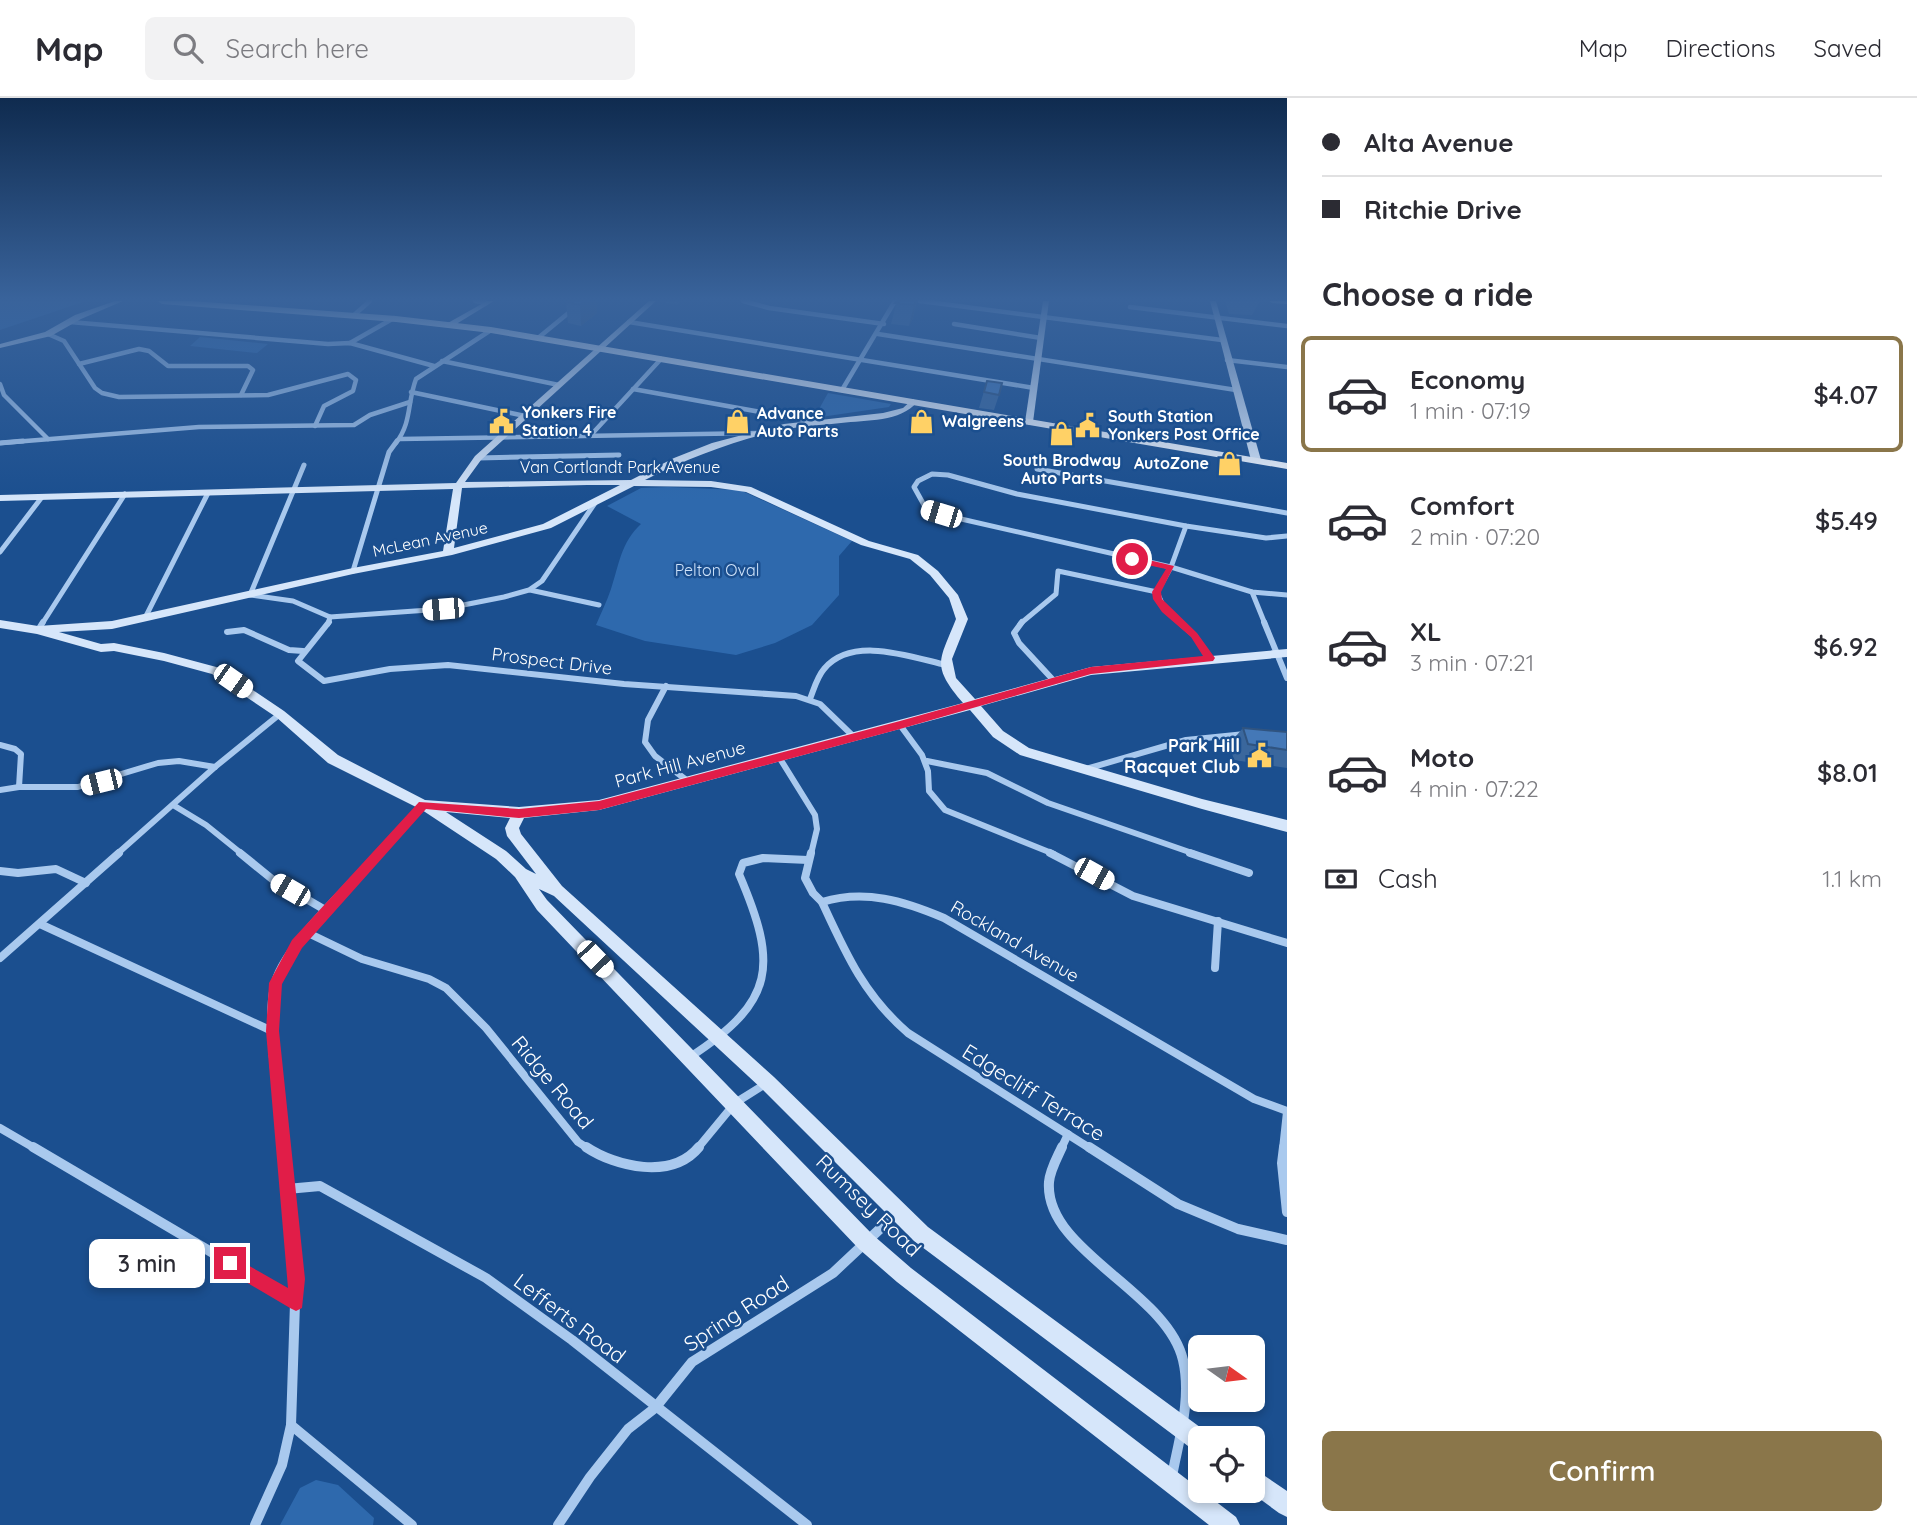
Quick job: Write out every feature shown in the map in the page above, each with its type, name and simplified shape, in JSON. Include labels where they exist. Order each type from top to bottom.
[{"type":"main road","points":[[710,368],[1287,466]]},
{"type":"street","points":[[81,368],[95,388],[109,396],[129,398],[282,393],[348,374],[356,380],[353,391],[324,406],[316,426]]},
{"type":"street","points":[[241,396],[252,375],[253,370],[250,368]]},
{"type":"street","points":[[353,571],[389,452],[406,429],[411,392],[416,379],[432,368]]},
{"type":"street","points":[[474,368],[559,385]]},
{"type":"street","points":[[448,553],[457,486],[478,458],[578,368]]},
{"type":"street","points":[[591,435],[652,368]]},
{"type":"street","points":[[842,390],[855,368]]},
{"type":"street","points":[[907,368],[1034,388]]},
{"type":"street","points":[[1029,422],[1037,368]]},
{"type":"street","points":[[1093,368],[1236,390]]},
{"type":"street","points":[[1229,368],[1256,460]]},
{"type":"street","points":[[0,384],[4,395],[48,439]]},
{"type":"street","points":[[633,389],[816,422]]},
{"type":"street","points":[[411,392],[525,416]]},
{"type":"street","points":[[0,443],[199,427],[354,425],[370,415],[410,402]]},
{"type":"street","name":"McLean Avenue","points":[[0,624],[38,630],[112,625],[353,571],[448,553],[528,533],[595,503],[697,451],[760,432],[816,422],[897,413],[909,409],[909,402]]},
{"type":"street","points":[[400,439],[760,432]]},
{"type":"street","points":[[478,458],[620,455]]},
{"type":"street","points":[[304,464],[250,595],[293,601],[330,617],[451,608],[529,590],[599,605]]},
{"type":"street","points":[[1037,469],[1287,513]]},
{"type":"street","points":[[1287,536],[1266,538],[1186,526],[1017,494],[948,475],[932,474],[923,478],[915,487],[917,499],[927,509],[1049,542],[1171,567],[1252,592],[1287,595]]},
{"type":"street","name":"Van Cortlandt Park Avenue","points":[[0,498],[633,482],[711,484],[748,489],[865,543],[920,560],[954,597],[960,610],[961,619],[946,664]]},
{"type":"street","points":[[145,618],[208,493]]},
{"type":"street","points":[[38,630],[125,494]]},
{"type":"street","points":[[0,552],[42,497]]},
{"type":"street","points":[[529,590],[549,573],[595,503]]},
{"type":"street","points":[[1157,592],[1171,567],[1186,526]]},
{"type":"street","points":[[1055,682],[1019,643],[1014,633],[1017,626],[1052,600],[1059,589],[1058,571],[1157,592]]},
{"type":"street","points":[[1157,592],[1166,610],[1194,635],[1210,658]]},
{"type":"street","points":[[1252,592],[1283,653],[1287,678]]},
{"type":"street","points":[[227,632],[244,630],[289,650],[303,651],[330,623],[330,617]]},
{"type":"street","points":[[98,627],[93,642],[108,648],[112,625]]},
{"type":"street","name":"Park Hill Avenue","points":[[38,630],[108,648],[187,662],[216,671],[280,714],[333,759],[423,805],[519,813],[599,805],[1111,667],[1283,653]]},
{"type":"street","name":"Prospect Drive","points":[[303,651],[299,657],[300,665],[324,681],[390,669],[448,665],[810,699]]},
{"type":"street","points":[[853,736],[832,713],[810,699],[821,673],[828,664],[849,653],[869,652],[946,664],[950,678],[972,705],[998,734],[1015,748],[1287,826]]},
{"type":"street","points":[[666,686],[648,720],[645,742],[655,756],[690,782]]},
{"type":"street","points":[[0,958],[215,767],[280,714]]},
{"type":"street","points":[[900,725],[927,761],[929,791],[945,810],[1063,858],[1133,896],[1287,943]]},
{"type":"street","points":[[1086,769],[1186,740],[1237,733],[1258,735]]},
{"type":"street","points":[[0,745],[15,749],[21,754],[19,786]]},
{"type":"street","points":[[779,757],[815,814],[817,829],[805,878],[813,893],[822,902]]},
{"type":"street","points":[[927,761],[987,773],[1048,803],[1249,873]]},
{"type":"street","points":[[0,790],[19,786],[78,787],[158,762],[191,762],[215,767]]},
{"type":"street","points":[[173,805],[206,825],[272,879],[327,911]]},
{"type":"street","points":[[255,1525],[282,1465],[291,1425],[297,1279],[272,1031],[275,983],[286,960],[308,933],[423,805]]},
{"type":"street","name":"Rumsey Road","points":[[423,805],[484,843],[520,873],[559,891],[768,1083],[921,1234],[1188,1432]]},
{"type":"street","points":[[519,813],[512,828],[514,836],[559,891]]},
{"type":"street","points":[[690,1057],[720,1039],[746,1015],[762,983],[766,951],[762,926],[738,874],[743,863],[763,858],[808,860]]},
{"type":"street","points":[[0,871],[18,873],[55,869],[86,883]]},
{"type":"street","name":"Rumsey Road","points":[[520,873],[542,905],[866,1242],[915,1283],[1228,1525]]},
{"type":"street","name":"Rockland Avenue","points":[[822,902],[834,897],[862,895],[903,902],[930,911],[960,925],[1254,1099],[1287,1112]]},
{"type":"street","name":"Edgecliff Terrace","points":[[822,902],[863,989],[886,1016],[908,1033],[1178,1204],[1238,1229],[1287,1240]]},
{"type":"street","points":[[1215,968],[1217,921]]},
{"type":"street","points":[[40,924],[272,1031]]},
{"type":"street","name":"Ridge Road","points":[[308,933],[362,959],[429,979],[446,988],[486,1028],[578,1142],[604,1159],[639,1168],[681,1161],[695,1152],[735,1103],[768,1083]]},
{"type":"street","points":[[1287,1112],[1282,1163],[1287,1212]]},
{"type":"street","points":[[0,1128],[296,1302]]},
{"type":"street","points":[[1068,1134],[1049,1182],[1052,1209],[1067,1233],[1146,1304],[1177,1340],[1184,1360],[1186,1403],[1171,1483]]},
{"type":"street","name":"Lefferts Road","points":[[287,1189],[320,1186],[486,1278],[572,1340],[807,1525]]},
{"type":"street","name":"Spring Road","points":[[558,1525],[590,1477],[628,1429],[655,1408],[692,1362],[833,1273],[898,1212]]},
{"type":"street","points":[[291,1425],[412,1525]]},
{"type":"street","points":[[1265,1489],[1287,1505]]},
{"type":"green space","points":[[828,393],[891,404],[889,407],[814,418]]},
{"type":"green space","name":"Pelton Oval","points":[[641,488],[740,490],[852,541],[839,556],[839,595],[812,625],[775,643],[736,655],[645,641],[596,625],[625,546],[641,524],[607,506]]},
{"type":"green space","points":[[316,1480],[338,1485],[374,1518],[373,1525],[280,1525],[300,1488]]},
{"type":"building","points":[[987,381],[1002,383],[999,395],[984,392]]},
{"type":"building","points":[[1243,728],[1287,732],[1287,750],[1248,744]]},
{"type":"place","name":"Yonkers Fire Station 4","points":[[502,421]]},
{"type":"place","name":"Walgreens","points":[[922,421]]},
{"type":"place","name":"Advance Auto Parts","points":[[737,422]]},
{"type":"place","name":"South Station Yonkers Post Office","points":[[1088,425]]},
{"type":"place","name":"South Brodway Auto Parts","points":[[1062,434]]},
{"type":"place","name":"AutoZone","points":[[1229,463]]},
{"type":"place","name":"Park Hill Racquet Club","points":[[1260,755]]},
{"type":"route","points":[[230,1263],[296,1302],[297,1279],[272,1031],[275,983],[297,944],[423,805],[544,813],[599,805],[1091,671],[1210,658],[1194,635],[1166,610],[1158,599],[1157,592],[1171,567],[1132,559]]}]
